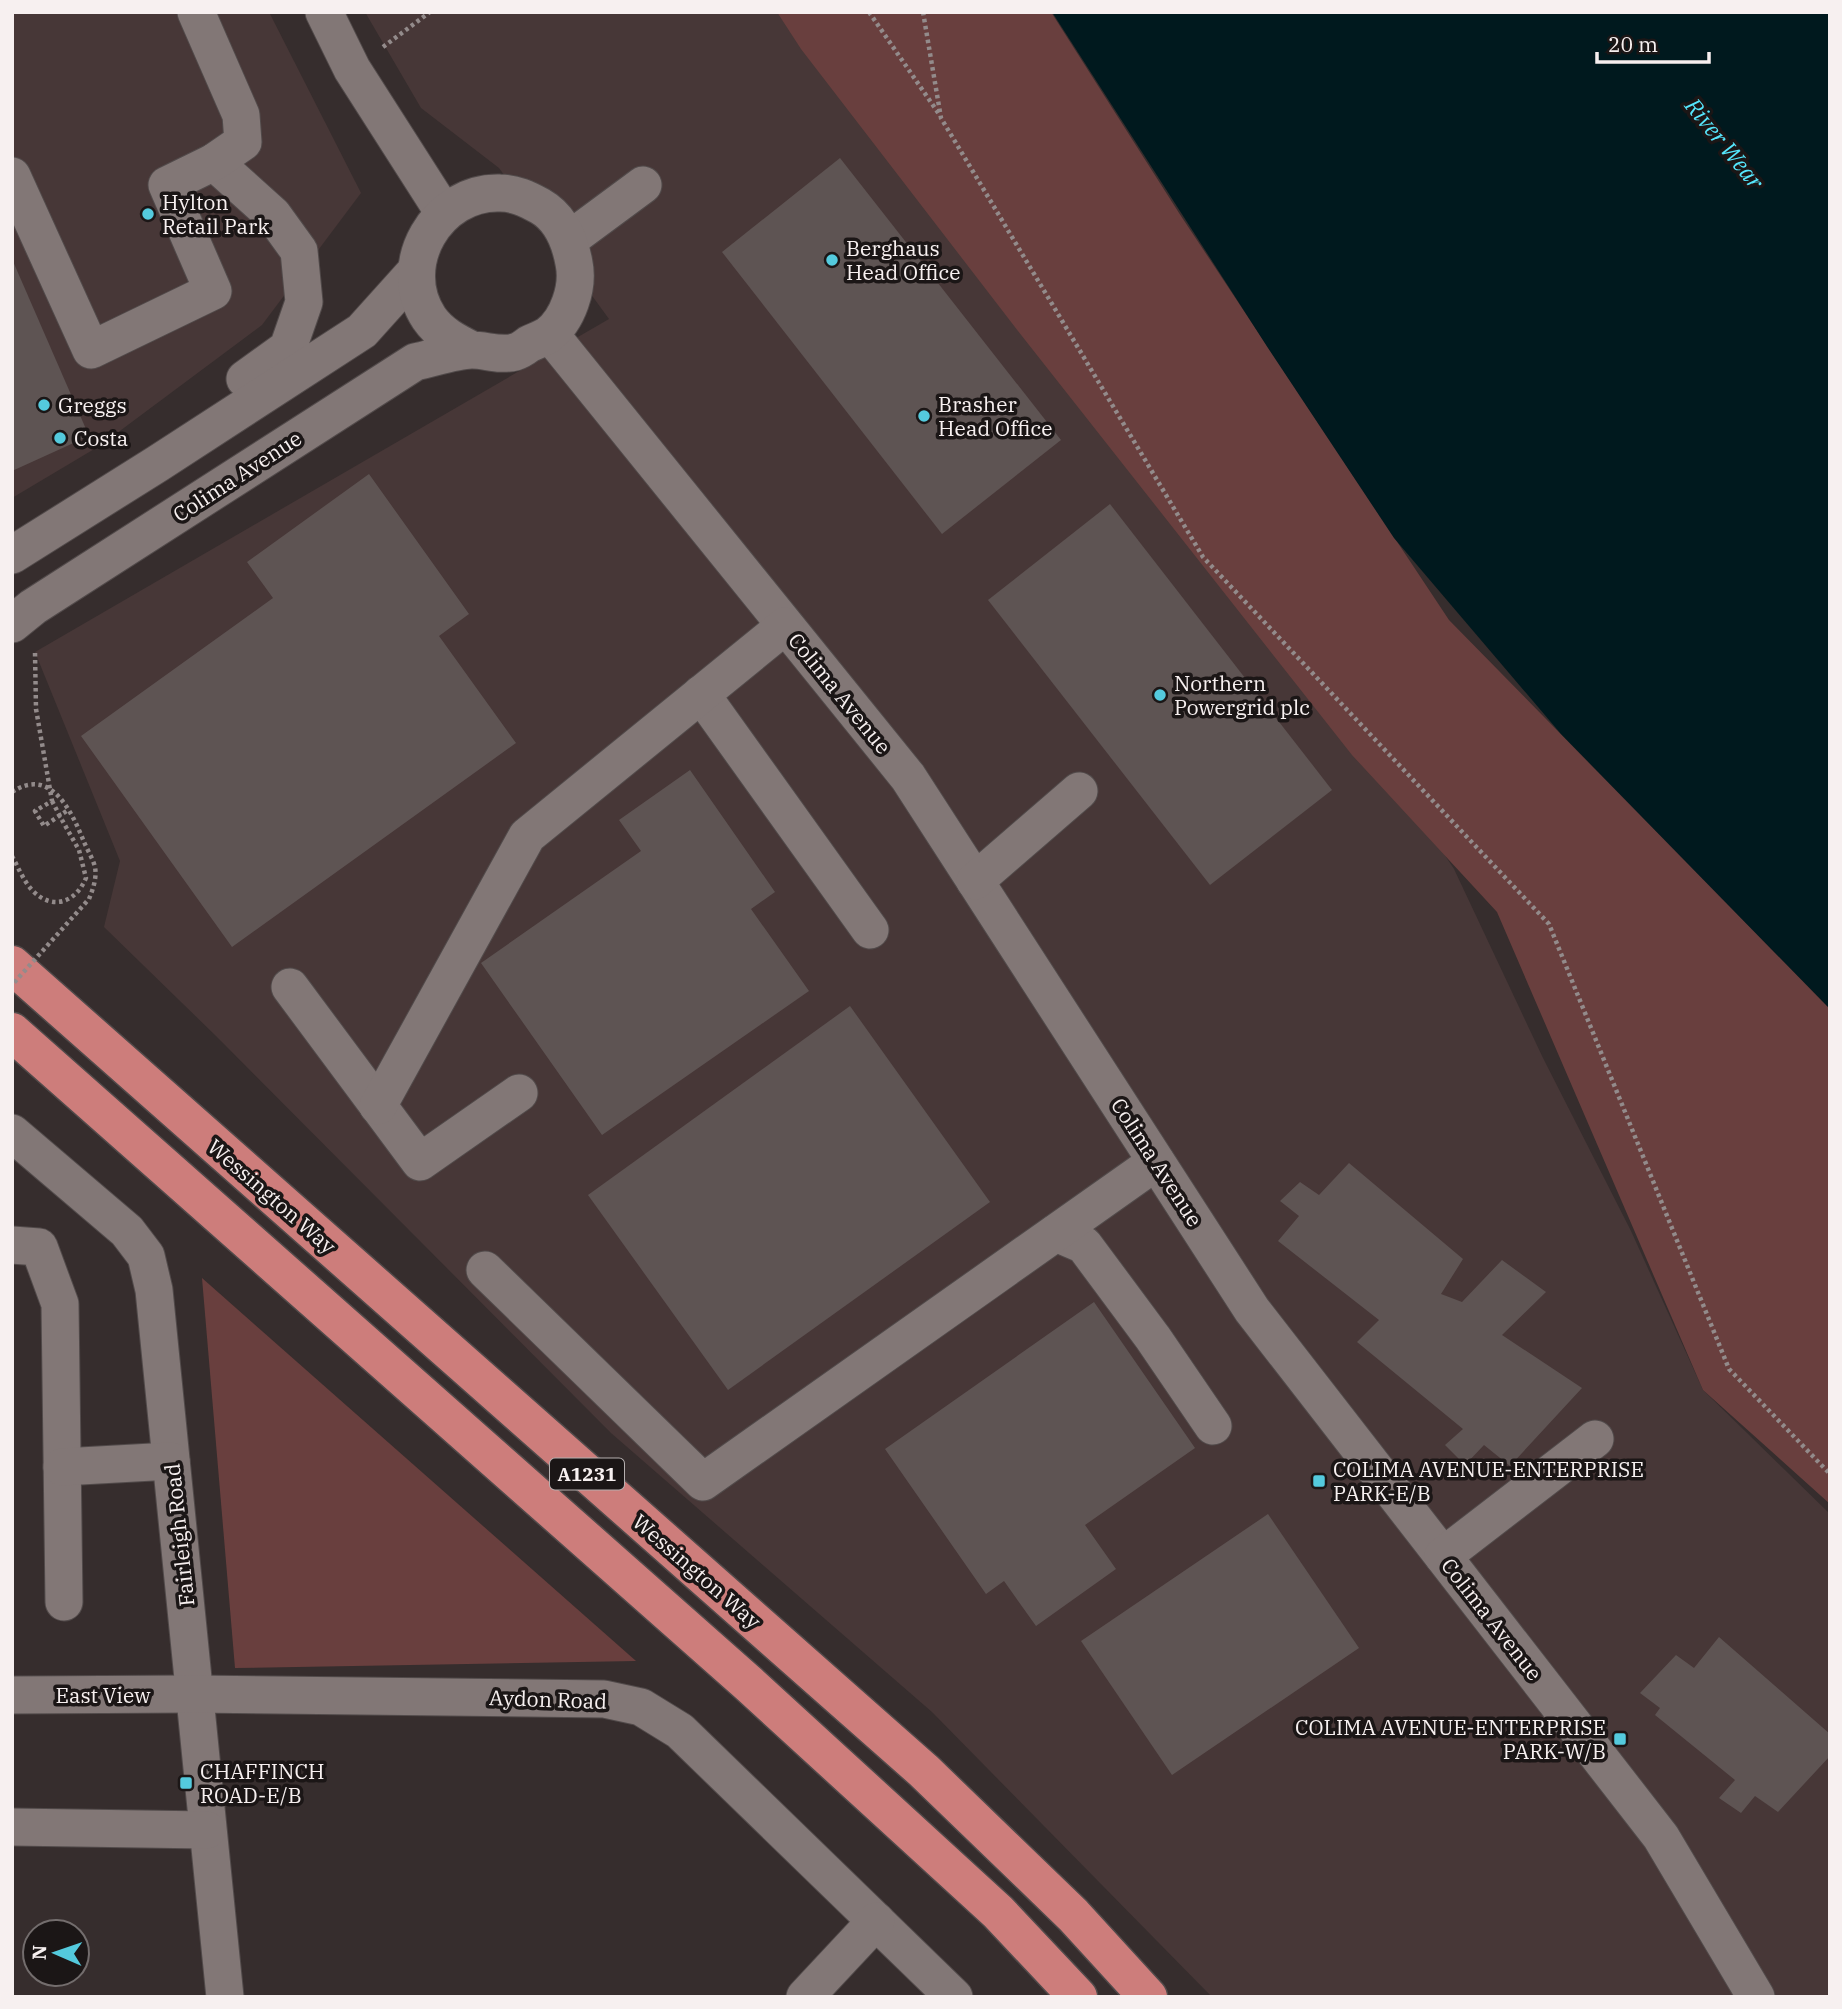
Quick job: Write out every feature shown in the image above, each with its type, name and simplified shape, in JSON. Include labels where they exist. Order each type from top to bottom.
[{"type":"highway","name":"Wessington Way","points":[[12,965],[924,1771],[1073,1915],[1148,1997]]},
{"type":"highway","name":"A1231","points":[[12,1032],[749,1685],[998,1912],[1077,1997]]},
{"type":"street","points":[[12,176],[91,350],[214,291],[167,185],[214,162],[243,142],[241,115],[196,12]]},
{"type":"street","points":[[324,12],[352,69],[444,213]]},
{"type":"street","points":[[157,464],[209,405],[288,348],[304,302],[299,251],[273,215],[214,162]]},
{"type":"street","points":[[570,239],[643,185]]},
{"type":"street","points":[[499,193],[523,197],[547,211],[570,239],[577,276],[567,312],[550,334],[515,352],[487,353],[472,350],[447,337],[429,318],[419,292],[416,271],[422,244],[429,230],[444,213],[472,196],[499,193]]},
{"type":"street","points":[[12,555],[362,331],[416,271]]},
{"type":"street","name":"Colima Avenue","points":[[550,334],[908,777],[1252,1310],[1661,1837],[1756,1997]]},
{"type":"street","name":"Colima Avenue","points":[[23,615],[415,362],[472,350]]},
{"type":"street","points":[[378,1106],[527,836],[785,626]]},
{"type":"street","points":[[701,694],[870,930]]},
{"type":"street","points":[[975,881],[1079,791]]},
{"type":"street","points":[[290,987],[420,1162],[519,1093]]},
{"type":"street","name":"Fairleigh Road","points":[[12,1133],[127,1231],[146,1256],[154,1290],[225,1997]]},
{"type":"street","points":[[485,1270],[703,1482],[1156,1162]]},
{"type":"street","points":[[1056,1233],[1084,1245],[1153,1338],[1213,1426]]},
{"type":"street","points":[[12,1245],[39,1247],[60,1304],[64,1602]]},
{"type":"street","points":[[1443,1556],[1595,1439]]},
{"type":"street","points":[[62,1467],[171,1461]]},
{"type":"street","name":"East View","points":[[12,1695],[194,1694]]},
{"type":"street","name":"Aydon Road","points":[[194,1694],[604,1699],[640,1707],[680,1731],[954,1997]]},
{"type":"street","points":[[12,1827],[207,1830]]},
{"type":"street","points":[[805,1997],[876,1921]]},
{"type":"path","points":[[352,69],[430,12]]},
{"type":"path","points":[[869,12],[941,118],[1203,557],[1549,924],[1729,1369],[1830,1474]]},
{"type":"path","points":[[923,12],[941,118]]},
{"type":"path","points":[[12,856],[32,890],[42,898],[61,902],[78,894],[86,877],[79,850],[52,801],[23,615]]},
{"type":"path","points":[[12,792],[32,784],[58,794],[95,867],[89,899],[12,985]]},
{"type":"path","points":[[52,801],[35,811],[44,826],[68,810]]},
{"type":"shaded area","name":"Hylton Retail Park","points":[[12,12],[269,12],[361,193],[262,325],[101,445],[12,498]]},
{"type":"shaded area","points":[[365,12],[963,12],[1349,712],[1454,869],[1543,1058],[1631,1231],[1703,1390],[1830,1514],[1830,1997],[1212,1997],[932,1712],[611,1433],[104,927],[120,861],[35,652],[609,319],[499,168],[421,108]]},
{"type":"shaded area","points":[[777,12],[1051,12],[1179,213],[1449,620],[1830,1009],[1830,1504],[1703,1390],[1497,912],[1352,755],[1018,331],[801,49]]},
{"type":"shaded area","points":[[202,1278],[636,1661],[235,1668]]},
{"type":"water","name":"River Wear","points":[[1052,12],[1830,12],[1830,1009],[1561,734],[1394,538]]},
{"type":"building","points":[[840,158],[1061,440],[942,534],[722,252]]},
{"type":"building","points":[[12,259],[89,436],[12,471]]},
{"type":"building","points":[[369,474],[469,614],[439,636],[516,743],[232,947],[81,736],[273,598],[247,562]]},
{"type":"building","name":"Northern Powergrid plc","points":[[1110,504],[1332,790],[1210,885],[988,600]]},
{"type":"building","points":[[690,770],[775,892],[751,909],[809,991],[602,1135],[481,963],[641,851],[619,820]]},
{"type":"building","points":[[850,1006],[990,1202],[728,1390],[588,1195]]},
{"type":"building","points":[[1349,1163],[1463,1259],[1441,1294],[1462,1302],[1502,1260],[1546,1292],[1502,1335],[1582,1388],[1510,1466],[1484,1445],[1465,1465],[1445,1445],[1463,1429],[1357,1342],[1379,1320],[1278,1241],[1299,1216],[1280,1201],[1300,1182],[1319,1195]]},
{"type":"building","points":[[1094,1302],[1195,1448],[1085,1525],[1116,1569],[1036,1626],[1004,1581],[986,1594],[885,1449]]},
{"type":"building","points":[[1268,1514],[1359,1648],[1172,1775],[1081,1641]]},
{"type":"building","points":[[1719,1637],[1830,1734],[1830,1756],[1778,1812],[1755,1796],[1741,1813],[1719,1798],[1735,1780],[1655,1715],[1660,1708],[1640,1693],[1676,1655],[1694,1668]]},
{"type":"place","name":"Hylton Retail Park","points":[[148,214]]},
{"type":"place","name":"Berghaus Head Office","points":[[832,260]]},
{"type":"place","name":"Greggs","points":[[44,405]]},
{"type":"place","name":"Brasher Head Office","points":[[924,416]]},
{"type":"place","name":"Costa","points":[[60,438]]},
{"type":"place","name":"Northern Powergrid plc","points":[[1160,695]]},
{"type":"place","name":"COLIMA AVENUE-ENTERPRISE PARK-E/B","points":[[1319,1481]]},
{"type":"place","name":"COLIMA AVENUE-ENTERPRISE PARK-W/B","points":[[1620,1739]]},
{"type":"place","name":"CHAFFINCH ROAD-E/B","points":[[186,1783]]}]
